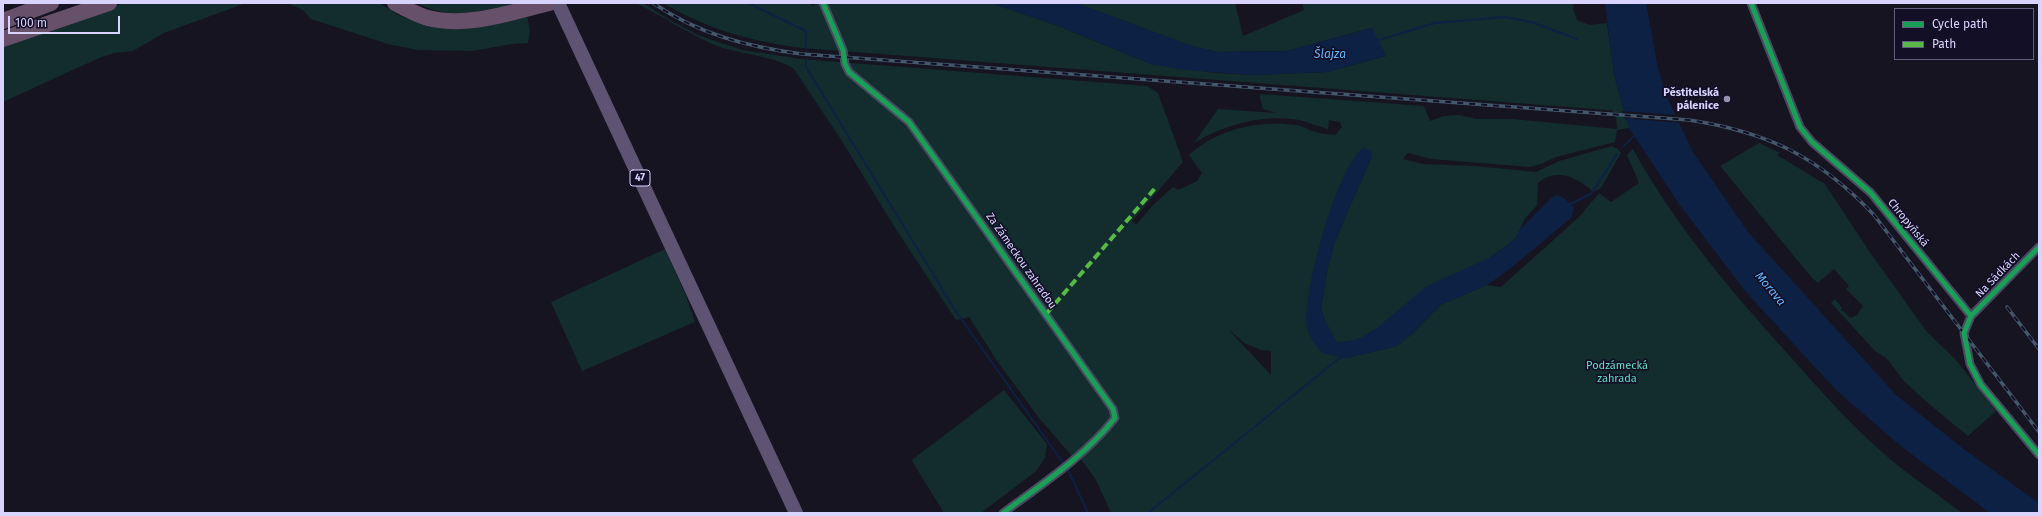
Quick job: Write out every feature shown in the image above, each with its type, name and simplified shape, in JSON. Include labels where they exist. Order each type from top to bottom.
[{"type":"highway","points":[[3,14],[32,3]]},
{"type":"highway","points":[[3,21],[51,3]]},
{"type":"highway","points":[[3,36],[92,3]]},
{"type":"highway","points":[[3,39],[109,3]]},
{"type":"highway","points":[[395,3],[429,18],[449,20],[485,18],[549,3]]},
{"type":"highway","points":[[411,3],[431,15],[449,20]]},
{"type":"main road","name":"47","points":[[558,3],[796,513]]},
{"type":"street","name":"Za Zámeckou zahradou","points":[[823,3],[843,50],[845,64],[849,72],[909,122],[1113,409],[1115,418],[1100,437],[1075,459],[1003,513]]},
{"type":"street","name":"Chropyňská","points":[[1751,3],[1800,127],[1812,142],[1871,193],[1971,316]]},
{"type":"street","name":"Na Sádkách","points":[[1971,316],[2039,247]]},
{"type":"street","points":[[1971,316],[1964,333],[1970,364],[1981,385],[2039,455]]},
{"type":"green space","points":[[123,3],[246,3],[164,33],[133,51],[114,53],[99,58],[3,102],[3,47]]},
{"type":"green space","points":[[287,3],[379,3],[400,16],[432,27],[463,27],[527,15],[530,31],[528,43],[512,44],[472,51],[418,50],[388,44],[311,19],[303,10]]},
{"type":"green space","points":[[417,3],[515,3],[484,11],[454,13],[436,11]]},
{"type":"green space","name":"Podzámecká zahrada","points":[[636,3],[643,3],[698,35],[742,50],[801,59],[1147,86],[1158,93],[1183,162],[1132,221],[1136,225],[1153,205],[1173,187],[1178,190],[1197,181],[1202,173],[1189,155],[1212,139],[1239,128],[1253,125],[1296,125],[1318,133],[1335,135],[1342,127],[1340,122],[1329,120],[1328,129],[1306,122],[1280,118],[1254,120],[1228,127],[1194,143],[1218,109],[1276,113],[1263,109],[1260,94],[1424,106],[1430,121],[1444,116],[1459,115],[1477,119],[1512,119],[1617,129],[1616,118],[1612,110],[802,48],[765,42],[730,33],[697,20],[663,3],[808,3],[814,6],[815,3],[991,3],[1056,25],[1151,64],[1216,73],[1252,75],[1327,72],[1386,56],[1371,28],[1287,51],[1217,52],[1191,46],[1076,3],[1235,3],[1243,36],[1304,10],[1302,3],[1574,3],[1573,9],[1577,20],[1590,25],[1607,23],[1614,75],[1629,128],[1617,130],[1615,142],[1556,157],[1530,167],[1431,159],[1408,153],[1403,159],[1423,164],[1476,166],[1536,172],[1559,161],[1612,146],[1618,149],[1621,153],[1601,188],[1593,192],[1581,182],[1567,176],[1560,175],[1545,178],[1538,183],[1537,205],[1524,220],[1516,238],[1491,257],[1374,333],[1356,340],[1337,343],[1325,321],[1321,308],[1327,271],[1335,241],[1371,158],[1363,148],[1307,326],[1346,358],[1397,346],[1413,333],[1440,305],[1487,285],[1501,287],[1579,217],[1599,193],[1611,202],[1639,183],[1627,155],[1633,149],[1666,204],[1704,256],[1811,380],[1870,442],[1892,461],[1962,513],[1111,513],[1096,480],[1081,459],[1071,455],[1039,418],[997,361],[969,317],[956,320],[897,231],[840,138],[794,69],[777,61],[712,44]],"holes":[[[1228,329],[1244,343],[1261,350],[1271,351],[1271,375]]]},
{"type":"green space","points":[[1759,143],[1780,153],[1777,155],[1825,184],[1869,251],[1927,332],[1956,360],[1996,411],[1968,436],[1906,383],[1889,362],[1876,352],[1831,303],[1835,299],[1842,308],[1841,310],[1843,312],[1844,311],[1850,318],[1857,315],[1863,306],[1846,289],[1849,286],[1834,269],[1818,283],[1812,278],[1720,166]]},
{"type":"green space","points":[[665,249],[686,296],[695,322],[582,371],[551,302]]},
{"type":"green space","points":[[1004,390],[1047,444],[1045,458],[1036,471],[981,513],[944,513],[912,461]]},
{"type":"water","name":"Šlajza","points":[[991,3],[1076,3],[1191,46],[1217,52],[1287,51],[1372,28],[1386,56],[1327,72],[1252,75],[1185,70],[1151,64],[1056,25]]},
{"type":"water","name":"Morava","points":[[1605,3],[1646,3],[1658,68],[1666,95],[1693,152],[1748,232],[1896,395],[1965,450],[2039,503],[2039,513],[1990,513],[1902,447],[1837,391],[1745,291],[1679,204],[1629,128],[1614,75]]},
{"type":"water","points":[[1363,148],[1372,152],[1371,158],[1335,241],[1327,271],[1321,308],[1325,321],[1337,343],[1359,339],[1378,327],[1427,286],[1491,257],[1516,238],[1519,230],[1552,197],[1557,195],[1564,198],[1574,208],[1571,218],[1511,268],[1487,285],[1440,305],[1413,333],[1397,346],[1346,358],[1322,353],[1309,334],[1307,326],[1307,310],[1310,287],[1323,232],[1333,204],[1343,179],[1353,160]]},
{"type":"pier","points":[[1622,111],[1678,115],[1681,123],[1624,118]]},
{"type":"waterway","points":[[748,3],[806,31],[806,49]]},
{"type":"waterway","points":[[1376,41],[1435,23],[1505,17],[1531,22],[1577,39]]},
{"type":"waterway","points":[[806,59],[806,67],[955,310],[1063,463]]},
{"type":"waterway","points":[[1624,146],[1636,134]]},
{"type":"waterway","points":[[1568,205],[1591,194],[1617,154]]},
{"type":"waterway","points":[[1148,513],[1342,356]]},
{"type":"waterway","points":[[1068,470],[1088,513]]},
{"type":"railway","points":[[653,3],[688,23],[724,38],[802,54],[1689,120],[1744,132],[1768,140],[1790,150],[1812,163],[1833,177],[1874,215],[2039,432]]},
{"type":"railway","points":[[2007,307],[2039,349]]},
{"type":"marked path","points":[[1047,313],[1157,186]]},
{"type":"cycle path","points":[[823,3],[843,50],[845,64],[849,72],[909,122],[1113,409],[1115,418],[1090,445],[1062,469],[1003,513]]},
{"type":"cycle path","points":[[1751,3],[1800,127],[1812,142],[1871,193],[1971,316]]},
{"type":"cycle path","points":[[2039,247],[1971,316],[1964,333],[1970,364],[1981,385],[2039,455]]},
{"type":"place","name":"Pěstitelská pálenice","points":[[1727,99]]}]
